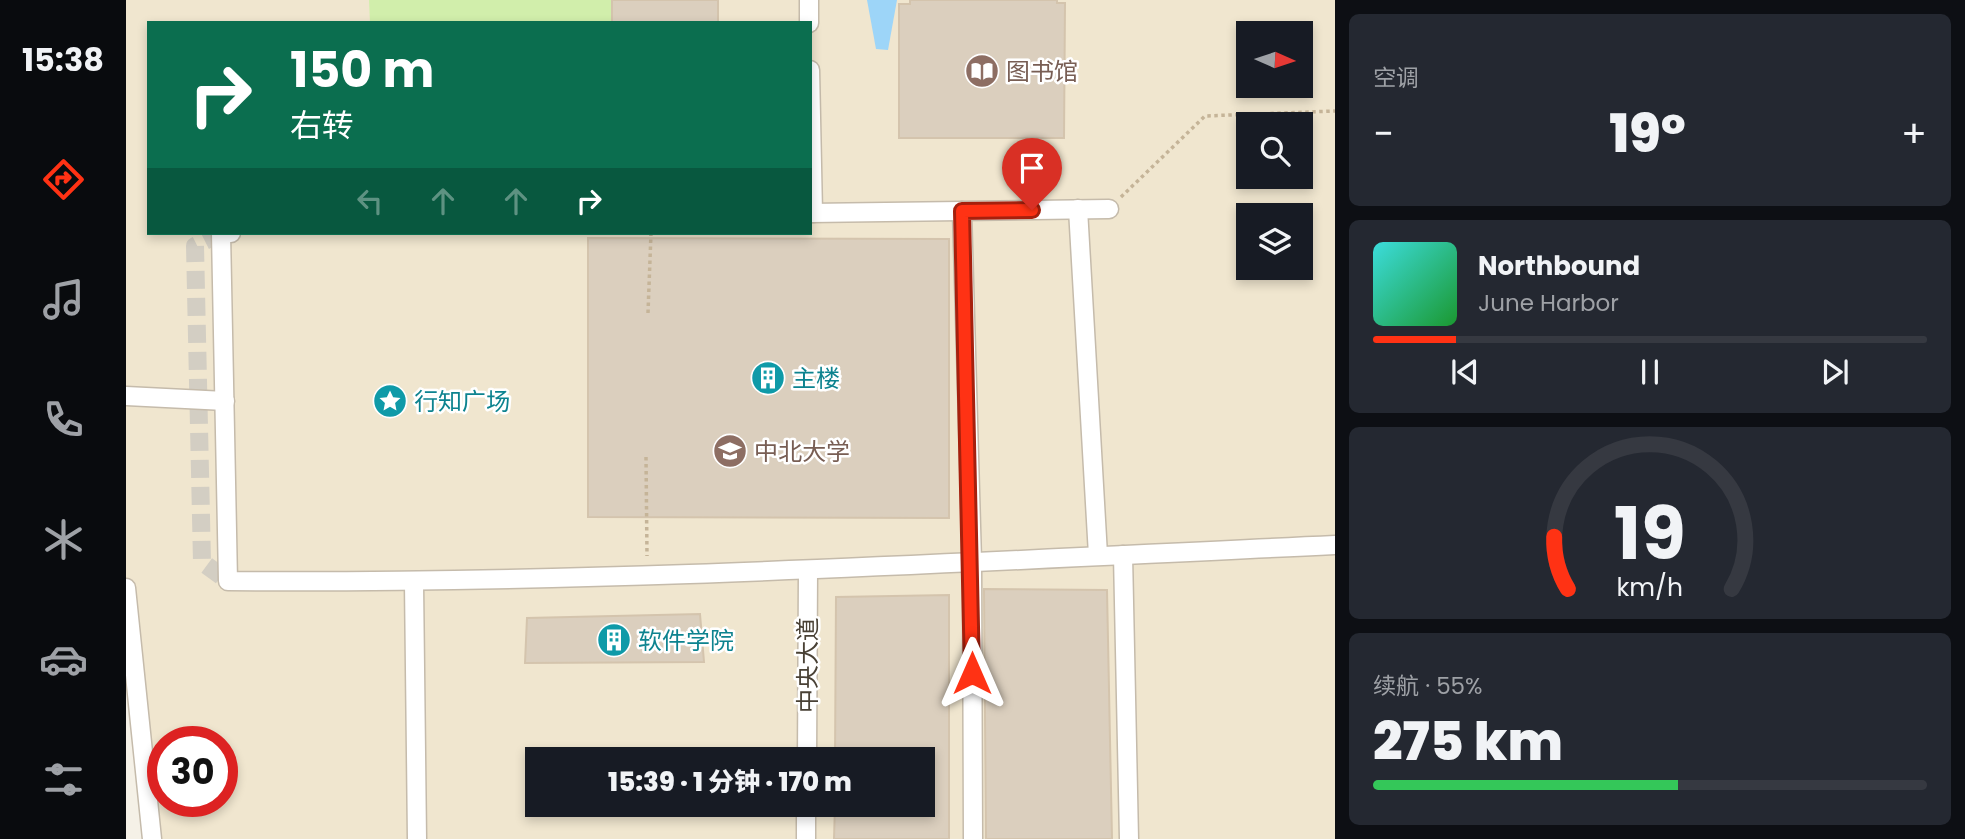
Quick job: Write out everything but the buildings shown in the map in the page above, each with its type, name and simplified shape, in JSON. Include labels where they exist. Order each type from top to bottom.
[{"type":"street","points":[[809,0],[809,21]]},
{"type":"street","points":[[1078,209],[1098,555]]},
{"type":"street","points":[[812,213],[1109,209]]},
{"type":"street","points":[[962,211],[972,561],[973,839]]},
{"type":"street","points":[[221,235],[228,581],[414,583],[647,578],[1335,545]]},
{"type":"street","points":[[126,396],[225,401]]},
{"type":"street","points":[[1123,555],[1129,839]]},
{"type":"street","name":"中央大道","points":[[807,747],[808,570]]},
{"type":"street","points":[[414,583],[418,839]]},
{"type":"street","points":[[126,588],[152,839]]},
{"type":"street","points":[[806,817],[806,839]]},
{"type":"path","points":[[1109,209],[1205,116],[1335,111]]},
{"type":"path","points":[[648,313],[651,235]]},
{"type":"path","points":[[646,457],[647,578]]},
{"type":"shaded area","name":"中北大学","points":[[126,0],[1335,0],[1335,839],[149,839],[126,634]]},
{"type":"green space","points":[[369,0],[612,0],[612,21],[370,21]]},
{"type":"water","points":[[867,0],[897,0],[888,50],[876,49]]},
{"type":"tunnel","points":[[217,235],[195,246],[202,562],[228,581]]},
{"type":"place","name":"图书馆","points":[[982,71]]},
{"type":"place","name":"主楼","points":[[768,378]]},
{"type":"place","name":"行知广场","points":[[390,401]]},
{"type":"place","name":"中北大学","points":[[730,451]]},
{"type":"place","name":"软件学院","points":[[614,640]]},
{"type":"route","points":[[972,673],[972,561],[962,211],[1032,210]]}]
